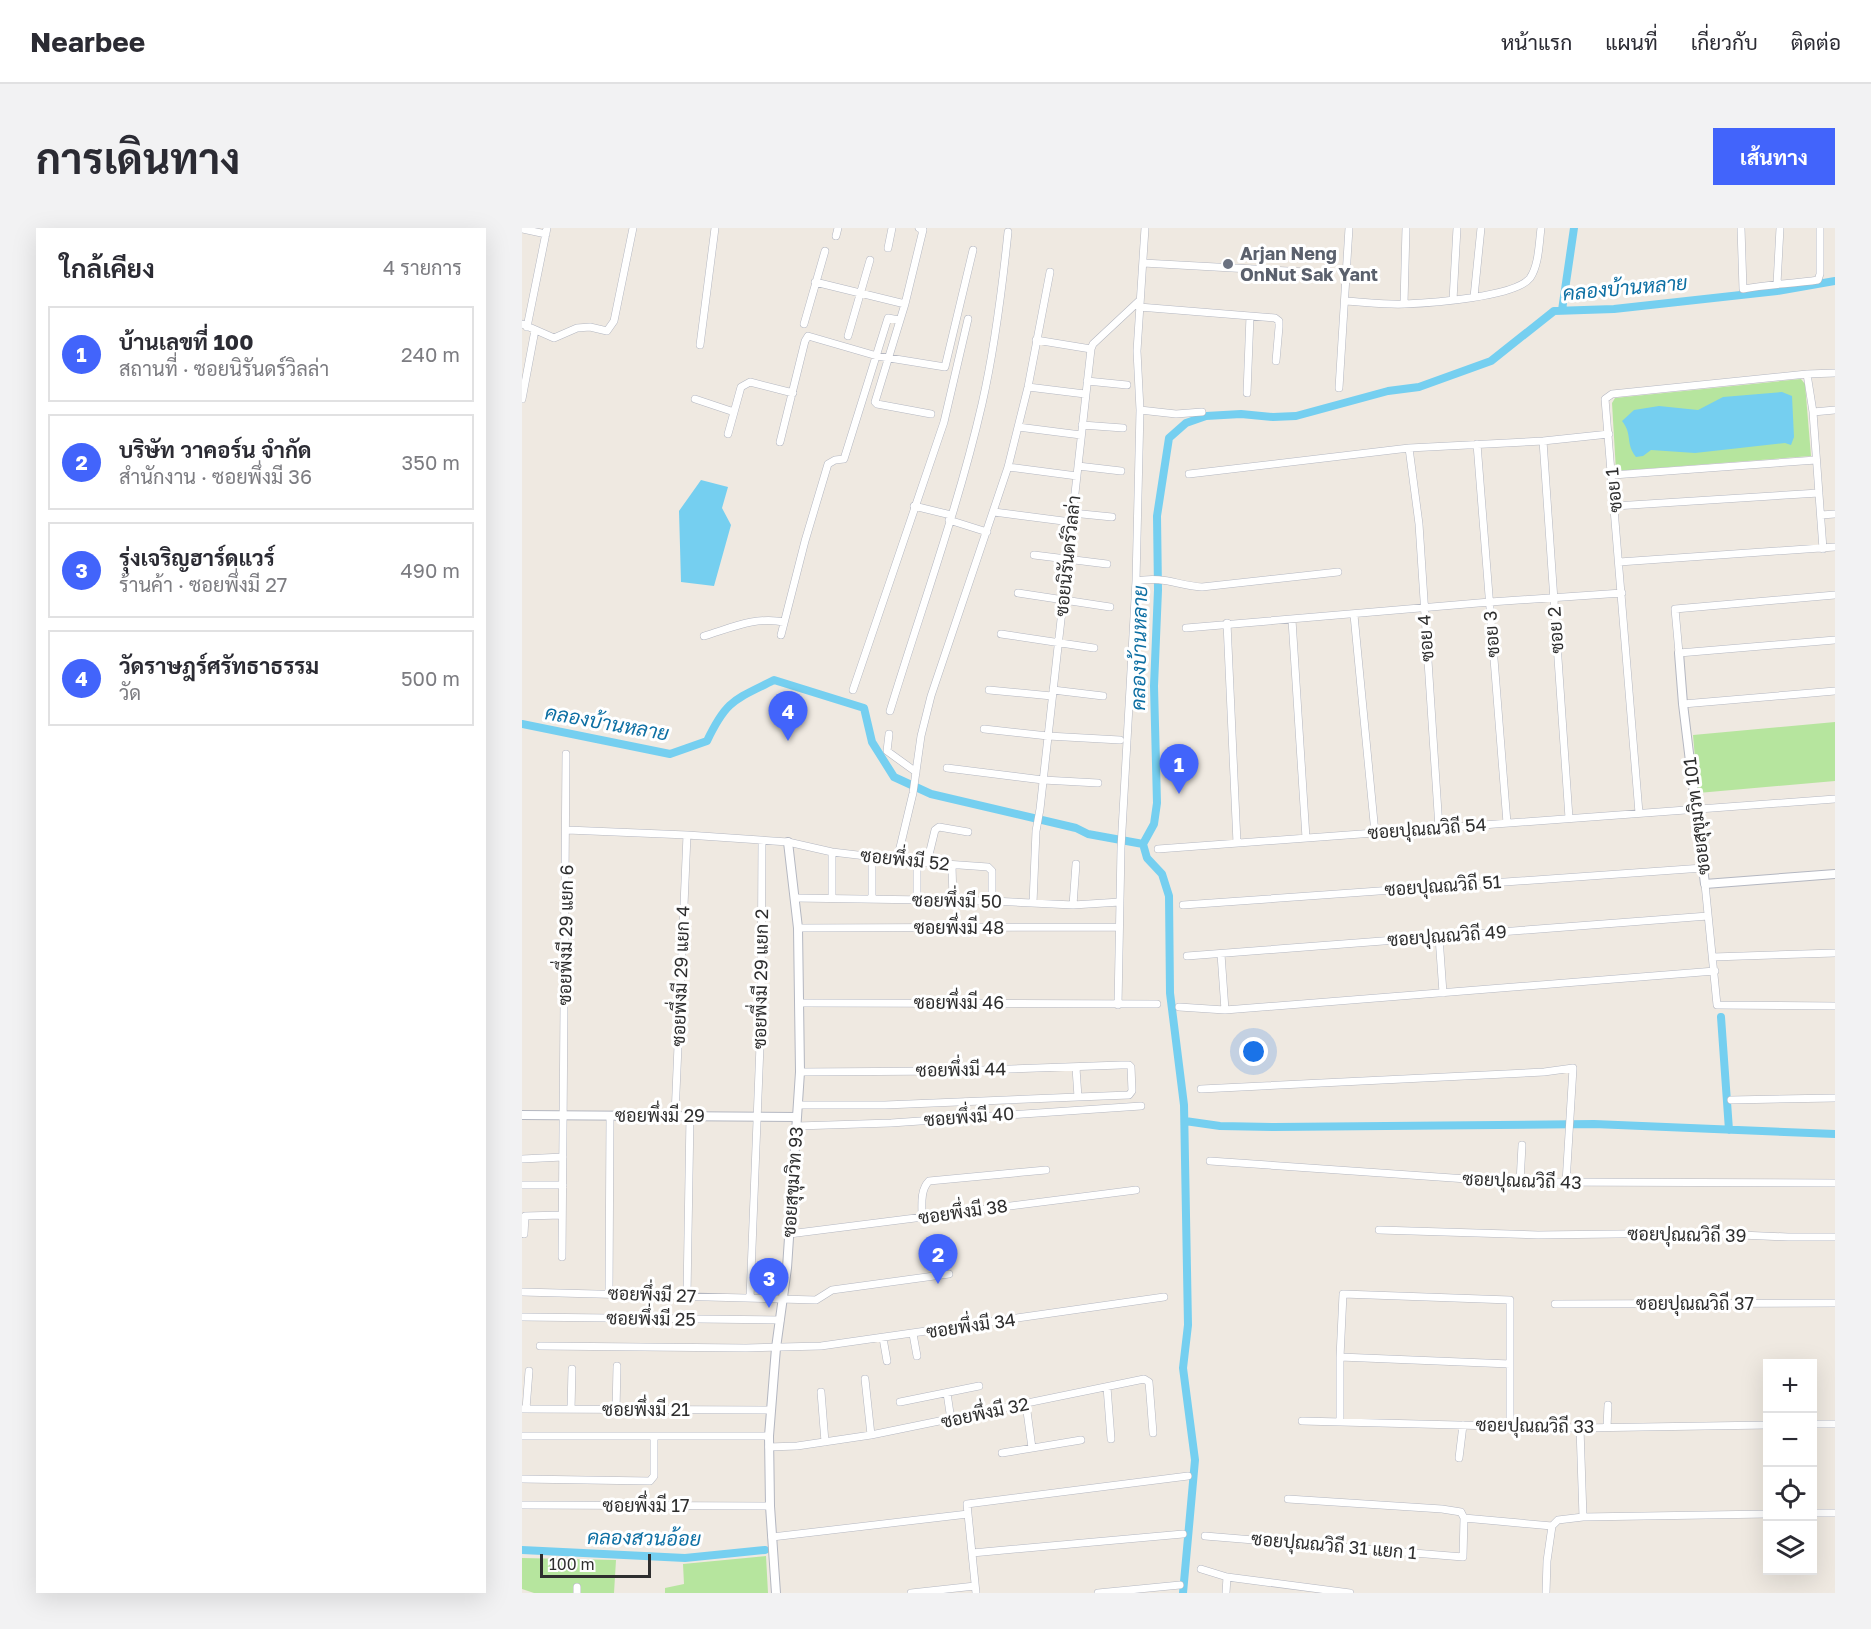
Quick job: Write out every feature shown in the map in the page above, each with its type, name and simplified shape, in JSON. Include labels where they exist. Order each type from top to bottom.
[{"type":"street","points":[[522,229],[546,231],[525,326],[554,338],[577,328],[590,327],[607,331],[610,328],[614,321],[633,228]]},
{"type":"street","points":[[700,345],[715,228]]},
{"type":"street","points":[[888,248],[892,228]]},
{"type":"street","points":[[920,228],[923,230],[905,304],[875,402],[931,414]]},
{"type":"street","points":[[1118,1005],[1121,848],[1136,581],[1140,410],[1137,351],[1145,228]]},
{"type":"street","points":[[1339,387],[1348,228]]},
{"type":"street","points":[[1404,304],[1406,228]]},
{"type":"street","points":[[1453,300],[1457,228]]},
{"type":"street","points":[[1474,297],[1480,228]]},
{"type":"street","points":[[1345,301],[1404,304],[1453,300],[1514,289],[1529,279],[1534,270],[1541,228]]},
{"type":"street","points":[[1741,228],[1743,290],[1765,284],[1788,284],[1819,279],[1820,228]]},
{"type":"street","points":[[1777,284],[1780,228]]},
{"type":"street","points":[[890,711],[950,518],[982,404],[998,321],[1008,232]]},
{"type":"street","points":[[780,442],[808,336],[877,356],[945,367],[973,250]]},
{"type":"street","points":[[804,324],[825,251]]},
{"type":"street","points":[[848,336],[870,260]]},
{"type":"street","points":[[1143,263],[1306,272]]},
{"type":"street","points":[[897,860],[913,793],[921,736],[931,696],[1008,467],[1028,387],[1050,272]]},
{"type":"street","points":[[815,282],[905,304]]},
{"type":"street","points":[[1036,340],[1091,349],[1093,344],[1139,304],[1275,318],[1279,321],[1276,361]]},
{"type":"street","points":[[1247,393],[1250,316]]},
{"type":"street","points":[[781,635],[825,473],[828,465],[835,460],[844,459],[888,318],[899,320]]},
{"type":"street","points":[[853,690],[944,422],[968,320]]},
{"type":"street","points":[[522,399],[535,330]]},
{"type":"street","name":"ซอยนิรันดร์วิลล่า","points":[[1033,903],[1036,831],[1091,349]]},
{"type":"street","name":"ซอย 1","points":[[1639,813],[1605,399],[1612,394],[1835,373]]},
{"type":"street","points":[[1807,374],[1813,412],[1823,549]]},
{"type":"street","points":[[728,434],[741,387],[750,381],[793,393]]},
{"type":"street","points":[[1087,381],[1127,386]]},
{"type":"street","points":[[1028,387],[1086,394]]},
{"type":"street","points":[[695,399],[734,412]]},
{"type":"street","points":[[1140,410],[1176,414],[1202,412]]},
{"type":"street","points":[[1813,412],[1835,410]]},
{"type":"street","points":[[1082,425],[1123,428]]},
{"type":"street","points":[[1018,427],[1081,435]]},
{"type":"street","points":[[1189,474],[1409,448],[1543,441],[1609,434]]},
{"type":"street","name":"ซอย 2","points":[[1543,441],[1569,818]]},
{"type":"street","name":"ซอย 3","points":[[1477,444],[1507,823]]},
{"type":"street","name":"ซอย 4","points":[[1409,448],[1419,524],[1439,828]]},
{"type":"street","points":[[1613,475],[1816,460]]},
{"type":"street","points":[[1078,466],[1121,471]]},
{"type":"street","points":[[1008,467],[1077,476]]},
{"type":"street","points":[[1615,506],[1819,493]]},
{"type":"street","points":[[915,506],[987,532]]},
{"type":"street","points":[[994,512],[1071,522]]},
{"type":"street","points":[[1072,513],[1112,517]]},
{"type":"street","points":[[1821,515],[1835,514]]},
{"type":"street","points":[[1619,562],[1835,547]]},
{"type":"street","points":[[1034,555],[1107,564]]},
{"type":"street","points":[[1136,581],[1167,579],[1186,586],[1202,587],[1338,572]]},
{"type":"street","points":[[1018,593],[1110,607]]},
{"type":"street","points":[[1186,628],[1622,593]]},
{"type":"street","points":[[1835,595],[1675,609],[1679,653],[1835,640]]},
{"type":"street","points":[[1354,615],[1375,833]]},
{"type":"street","points":[[704,636],[756,620],[771,619],[784,622]]},
{"type":"street","points":[[1292,620],[1306,838]]},
{"type":"street","points":[[1227,623],[1237,843]]},
{"type":"street","points":[[1001,634],[1095,648]]},
{"type":"street","name":"ซอยสุขุมวิท 101","points":[[1679,653],[1705,884],[1835,874]]},
{"type":"street","points":[[989,690],[1103,696]]},
{"type":"street","points":[[1683,704],[1835,691]]},
{"type":"street","points":[[984,729],[1048,736],[1120,740]]},
{"type":"street","points":[[889,734],[887,751],[916,772]]},
{"type":"street","name":"ซอยพึ่งมี 29 แยก 6","points":[[562,1257],[566,754]]},
{"type":"street","points":[[947,768],[1043,780],[1098,783]]},
{"type":"street","name":"ซอยปุณณวิถี 54","points":[[1158,849],[1835,799]]},
{"type":"street","points":[[927,863],[935,830],[939,827],[968,832]]},
{"type":"street","name":"ซอยพึ่งมี 52","points":[[567,830],[788,842],[832,852],[991,868],[992,901]]},
{"type":"street","name":"ซอยพึ่งมี 29 แยก 4","points":[[675,1116],[687,835]]},
{"type":"street","name":"ซอยพึ่งมี 29 แยก 2","points":[[750,1298],[758,1117],[762,841]]},
{"type":"street","name":"ซอยสุขุมวิท 93","points":[[776,1593],[770,1506],[769,1436],[789,1234],[800,1072],[801,1003],[798,928],[788,842]]},
{"type":"street","points":[[832,852],[832,898]]},
{"type":"street","points":[[872,857],[872,899]]},
{"type":"street","points":[[917,862],[917,900]]},
{"type":"street","points":[[1073,905],[1076,864]]},
{"type":"street","points":[[952,865],[953,900]]},
{"type":"street","name":"ซอยปุณณวิถี 51","points":[[1183,904],[1703,868]]},
{"type":"street","points":[[1705,884],[1717,1005],[1835,1006]]},
{"type":"street","name":"ซอยพึ่งมี 50","points":[[795,898],[953,900],[1073,905],[1120,902]]},
{"type":"street","name":"ซอยปุณณวิถี 49","points":[[1187,956],[1708,916]]},
{"type":"street","name":"ซอยพึ่งมี 48","points":[[798,928],[1119,927]]},
{"type":"street","points":[[1439,937],[1443,993]]},
{"type":"street","points":[[1713,957],[1835,953]]},
{"type":"street","points":[[1221,954],[1225,1010]]},
{"type":"street","points":[[1179,1007],[1225,1010],[1715,971]]},
{"type":"street","name":"ซอยพึ่งมี 46","points":[[801,1003],[1157,1004]]},
{"type":"street","name":"ซอยพึ่งมี 44","points":[[800,1072],[1076,1068],[1121,1065],[1131,1067],[1132,1090],[1130,1094],[1078,1097]]},
{"type":"street","points":[[798,1105],[885,1105],[1078,1097],[1076,1068]]},
{"type":"street","points":[[1201,1089],[1544,1072],[1573,1068],[1566,1183]]},
{"type":"street","points":[[1731,1100],[1835,1098]]},
{"type":"street","name":"ซอยพึ่งมี 40","points":[[797,1121],[891,1123],[1141,1106]]},
{"type":"street","name":"ซอยพึ่งมี 29","points":[[522,1115],[758,1117],[797,1121]]},
{"type":"street","points":[[609,1293],[610,1116]]},
{"type":"street","points":[[687,1295],[690,1116]]},
{"type":"street","points":[[1520,1182],[1522,1145]]},
{"type":"street","points":[[522,1159],[563,1157]]},
{"type":"street","name":"ซอยปุณณวิถี 43","points":[[1210,1161],[1520,1182],[1835,1183]]},
{"type":"street","points":[[922,1217],[922,1196],[926,1183],[929,1181],[1046,1170]]},
{"type":"street","points":[[522,1185],[563,1185]]},
{"type":"street","name":"ซอยพึ่งมี 38","points":[[789,1234],[1136,1190]]},
{"type":"street","points":[[524,1234],[525,1216],[562,1215]]},
{"type":"street","name":"ซอยปุณณวิถี 39","points":[[1379,1230],[1538,1235],[1696,1233],[1788,1238],[1835,1237]]},
{"type":"street","name":"ซอยพึ่งมี 27","points":[[522,1292],[816,1300],[832,1290],[949,1274]]},
{"type":"street","points":[[1340,1422],[1343,1294],[1510,1300],[1510,1427]]},
{"type":"street","name":"ซอยพึ่งมี 34","points":[[540,1346],[777,1348],[821,1346],[1164,1297]]},
{"type":"street","name":"ซอยปุณณวิถี 37","points":[[1556,1304],[1835,1303]]},
{"type":"street","name":"ซอยพึ่งมี 25","points":[[522,1317],[780,1320]]},
{"type":"street","points":[[913,1334],[917,1356]]},
{"type":"street","points":[[883,1338],[886,1361]]},
{"type":"street","points":[[1340,1357],[1510,1364]]},
{"type":"street","points":[[616,1410],[617,1366]]},
{"type":"street","points":[[571,1409],[572,1369]]},
{"type":"street","points":[[524,1409],[529,1371]]},
{"type":"street","points":[[865,1379],[871,1435]]},
{"type":"street","name":"ซอยพึ่งมี 32","points":[[769,1447],[871,1435],[1146,1380],[1149,1382],[1153,1433]]},
{"type":"street","points":[[900,1402],[979,1386]]},
{"type":"street","points":[[1107,1388],[1111,1438]]},
{"type":"street","points":[[821,1392],[825,1442]]},
{"type":"street","points":[[947,1393],[951,1420]]},
{"type":"street","points":[[1026,1404],[1032,1448]]},
{"type":"street","points":[[1607,1427],[1608,1405]]},
{"type":"street","name":"ซอยพึ่งมี 21","points":[[524,1409],[771,1410]]},
{"type":"street","name":"ซอยปุณณวิถี 33","points":[[1302,1421],[1580,1428],[1763,1425]]},
{"type":"street","points":[[1817,1424],[1835,1424]]},
{"type":"street","points":[[1459,1458],[1463,1425]]},
{"type":"street","points":[[1580,1428],[1583,1517]]},
{"type":"street","points":[[522,1436],[769,1436]]},
{"type":"street","points":[[522,1479],[650,1480],[654,1476],[654,1437]]},
{"type":"street","points":[[1002,1452],[1081,1440]]},
{"type":"street","points":[[910,1593],[976,1589],[967,1504],[1188,1476]]},
{"type":"street","points":[[1288,1499],[1442,1509],[1461,1512],[1464,1518],[1552,1526]]},
{"type":"street","name":"ซอยพึ่งมี 17","points":[[522,1505],[770,1506]]},
{"type":"street","points":[[1817,1513],[1835,1513]]},
{"type":"street","points":[[772,1537],[968,1514]]},
{"type":"street","points":[[1546,1593],[1548,1549],[1552,1526],[1558,1520],[1583,1517],[1763,1514]]},
{"type":"street","name":"ซอยปุณณวิถี 31 แยก 1","points":[[1205,1536],[1463,1557],[1464,1518]]},
{"type":"street","points":[[972,1553],[1183,1534]]},
{"type":"street","points":[[1201,1569],[1227,1577],[1350,1593]]},
{"type":"street","points":[[1226,1593],[1227,1577]]},
{"type":"street","points":[[1098,1593],[1180,1585]]},
{"type":"green space","points":[[1801,379],[1805,384],[1811,456],[1616,471],[1612,403],[1615,398]]},
{"type":"green space","points":[[1835,722],[1835,781],[1698,793],[1693,735]]},
{"type":"green space","points":[[766,1556],[768,1593],[665,1593],[665,1588],[684,1584],[683,1564]]},
{"type":"green space","points":[[522,1558],[616,1560],[614,1593],[534,1593],[522,1589]]},
{"type":"water","points":[[1782,392],[1792,396],[1794,437],[1791,445],[1785,443],[1695,453],[1651,450],[1643,456],[1636,457],[1622,421],[1634,410],[1659,406],[1698,410],[1723,397]]},
{"type":"water","points":[[701,480],[728,487],[722,508],[731,525],[714,586],[681,582],[679,511]]},
{"type":"waterway","points":[[1562,310],[1574,228]]},
{"type":"waterway","name":"คลองบ้านหลาย","points":[[522,724],[670,754],[707,741],[720,717],[733,702],[774,680],[864,708],[872,742],[894,777],[931,794],[1076,828],[1088,834],[1143,844],[1154,824],[1157,803],[1154,686],[1158,590],[1157,516],[1169,438],[1186,423],[1206,416],[1241,414],[1273,417],[1296,416],[1388,391],[1419,387],[1491,361],[1554,311],[1614,309],[1777,291],[1835,281]]},
{"type":"waterway","points":[[1143,844],[1147,858],[1162,874],[1169,896],[1170,993],[1184,1105],[1188,1325],[1183,1368],[1195,1460],[1183,1593]]},
{"type":"waterway","points":[[1721,1017],[1729,1130]]},
{"type":"waterway","points":[[1185,1121],[1220,1126],[1274,1127],[1594,1124],[1835,1134]]},
{"type":"waterway","name":"คลองสวนอ้อย","points":[[522,1550],[685,1558],[765,1550]]},
{"type":"place","name":"Arjan Neng OnNut Sak Yant","points":[[1228,264]]},
{"type":"place","name":"วัดราษฎร์ศรัทธาธรรม","points":[[788,741]]},
{"type":"place","name":"บ้านเลขที่ 100","points":[[1179,794]]},
{"type":"place","name":"บริษัท วาคอร์น จำกัด","points":[[938,1284]]},
{"type":"place","name":"รุ่งเจริญฮาร์ดแวร์","points":[[769,1308]]}]
